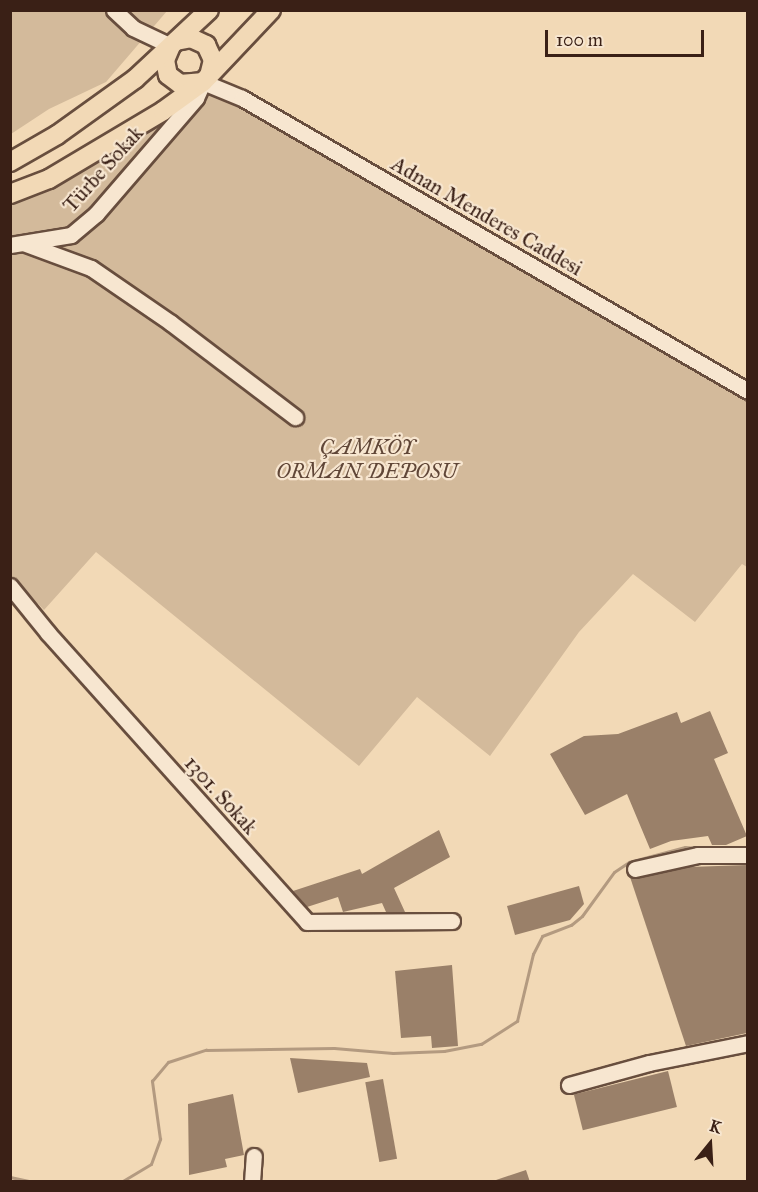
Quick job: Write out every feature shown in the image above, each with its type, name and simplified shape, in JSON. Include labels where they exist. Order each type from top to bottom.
[{"type":"main road","points":[[10,162],[57,135],[135,79],[209,10]]},
{"type":"main road","points":[[10,194],[49,178],[163,111],[206,79],[271,10]]},
{"type":"main road","points":[[191,38],[206,45],[213,60],[206,79],[187,86],[173,80],[165,60],[173,44],[191,38]]},
{"type":"street","points":[[114,10],[133,28],[173,44]]},
{"type":"street","name":"Türbe Sokak","points":[[17,244],[71,235],[96,214],[196,98],[206,79]]},
{"type":"street","name":"Adnan Menderes Caddesi","points":[[206,79],[747,391]]},
{"type":"street","points":[[17,244],[91,268],[171,323],[295,417]]},
{"type":"street","name":"1301. Sokak","points":[[10,586],[48,633],[307,922],[452,921]]},
{"type":"street","points":[[635,869],[699,855],[747,855]]},
{"type":"street","points":[[569,1085],[649,1063],[747,1043]]},
{"type":"street","points":[[252,1182],[254,1156]]},
{"type":"green space","points":[[11,11],[167,11],[106,82],[49,109],[11,134]]},
{"type":"green space","name":"ÇAMKÖY ORMAN DEPOSU","points":[[203,82],[747,400],[747,567],[742,564],[695,622],[633,574],[579,632],[490,756],[417,697],[359,766],[96,552],[44,610],[11,575],[10,201]]},
{"type":"building","points":[[710,711],[728,753],[714,759],[747,836],[726,845],[712,845],[708,836],[671,841],[650,849],[627,794],[585,815],[550,754],[584,736],[618,734],[677,712],[681,723]]},
{"type":"building","points":[[439,830],[450,857],[394,888],[405,912],[386,912],[382,903],[343,912],[338,897],[307,907],[293,891],[360,869],[362,874]]},
{"type":"building","points":[[747,865],[747,1033],[686,1046],[630,877],[689,867]]},
{"type":"building","points":[[579,886],[584,904],[570,920],[515,935],[507,906]]},
{"type":"building","points":[[452,965],[458,1046],[432,1048],[431,1036],[401,1038],[395,971]]},
{"type":"building","points":[[290,1058],[367,1063],[370,1077],[298,1093]]},
{"type":"building","points":[[668,1071],[677,1107],[583,1130],[574,1094]]},
{"type":"building","points":[[383,1079],[397,1159],[379,1162],[365,1082]]},
{"type":"building","points":[[233,1094],[244,1155],[225,1159],[227,1167],[189,1175],[188,1104]]},
{"type":"building","points":[[526,1170],[530,1182],[497,1182],[496,1180]]},
{"type":"waterway","points":[[121,1182],[151,1164],[160,1139],[152,1081],[168,1062],[206,1050],[334,1048],[393,1053],[444,1051],[481,1044],[517,1021],[533,954],[542,936],[571,925],[582,916],[614,872],[629,862],[685,847],[698,848]]},
{"type":"waterway","points":[[10,1177],[34,1182]]}]
